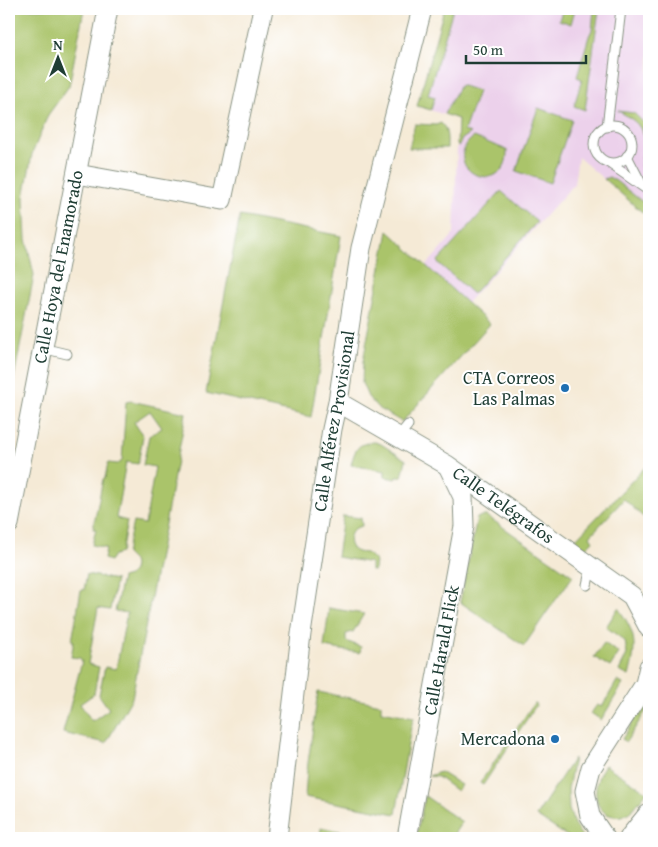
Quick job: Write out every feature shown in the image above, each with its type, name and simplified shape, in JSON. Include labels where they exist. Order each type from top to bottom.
[{"type":"street","name":"Calle Hoya del Enamorado","points":[[9,524],[108,9]]},
{"type":"street","points":[[77,174],[222,200],[263,9]]},
{"type":"street","name":"Calle Alférez Provisional","points":[[276,838],[300,634],[361,248],[422,9]]},
{"type":"street","name":"Calle Telégrafos","points":[[338,402],[403,431],[589,576],[632,596],[649,628]]},
{"type":"street","name":"Calle Harald Flick","points":[[406,838],[426,758],[455,604],[464,526],[463,497],[447,465]]},
{"type":"street","points":[[605,838],[590,816],[585,791],[591,768],[645,684],[649,667]]},
{"type":"street","points":[[632,838],[649,817]]},
{"type":"lane","points":[[607,126],[621,9]]},
{"type":"lane","points":[[609,163],[622,161],[630,152],[632,146],[629,134],[619,127],[607,126],[597,134],[594,139],[595,152],[603,161],[609,163],[646,189]]},
{"type":"lane","points":[[627,156],[646,189]]},
{"type":"lane","points":[[42,348],[67,354]]},
{"type":"shaded area","points":[[444,9],[649,9],[649,218],[578,157],[574,184],[467,303],[426,266],[454,234],[458,119],[417,106]]},
{"type":"green space","points":[[9,9],[84,9],[69,86],[48,115],[32,154],[24,198],[26,239],[34,275],[9,403]]},
{"type":"green space","points":[[444,9],[453,9],[428,95],[435,97],[431,110],[417,106]]},
{"type":"green space","points":[[563,9],[575,9],[571,24],[559,20]]},
{"type":"green space","points":[[594,9],[599,9],[585,110],[574,106],[582,79],[577,77],[592,30]]},
{"type":"green space","points":[[460,85],[478,91],[464,131],[471,133],[462,139],[459,146],[457,145],[458,119],[444,114]]},
{"type":"green space","points":[[538,108],[572,120],[550,183],[516,171]]},
{"type":"green space","points":[[618,111],[634,113],[649,128],[649,176],[641,167],[644,140],[641,129],[629,117]]},
{"type":"green space","points":[[441,123],[446,131],[447,148],[409,148],[415,124],[436,125]]},
{"type":"green space","points":[[474,137],[507,150],[505,163],[500,172],[492,176],[482,176],[474,174],[467,168],[463,159],[464,149]]},
{"type":"green space","points":[[609,177],[649,207],[649,218],[604,179]]},
{"type":"green space","points":[[501,191],[537,222],[473,294],[437,262]]},
{"type":"green space","points":[[240,216],[341,236],[311,417],[206,393]]},
{"type":"green space","points":[[388,231],[490,324],[402,422],[378,408],[368,397],[362,383],[363,361]]},
{"type":"green space","points":[[131,401],[186,413],[132,698],[106,743],[63,733],[82,661],[80,658],[71,657],[81,590],[84,590],[87,574],[116,580],[110,610],[98,608],[88,664],[99,667],[94,694],[80,704],[92,721],[109,709],[99,695],[105,667],[116,669],[127,613],[115,611],[122,578],[129,576],[133,571],[133,561],[126,554],[133,522],[145,524],[155,467],[143,465],[149,436],[162,428],[150,411],[134,422],[143,436],[138,464],[126,462],[116,518],[127,521],[121,553],[114,555],[110,561],[104,559],[106,548],[92,545],[96,529],[93,529],[108,463],[118,464],[122,461],[126,402]]},
{"type":"green space","points":[[375,442],[406,460],[402,477],[397,477],[396,479],[385,477],[385,471],[351,465],[356,451],[361,445]]},
{"type":"green space","points":[[649,463],[649,511],[643,517],[624,499],[590,536],[593,541],[586,548],[575,540]]},
{"type":"green space","points":[[343,516],[361,518],[362,526],[352,532],[349,539],[350,544],[354,550],[367,554],[375,561],[374,571],[371,570],[371,563],[337,557]]},
{"type":"green space","points":[[487,516],[573,576],[524,646],[460,602],[477,518]]},
{"type":"green space","points":[[329,608],[364,614],[353,632],[346,634],[346,641],[361,647],[360,653],[324,647]]},
{"type":"green space","points":[[618,608],[629,625],[634,640],[629,676],[619,671],[627,654],[625,641],[606,627]]},
{"type":"green space","points":[[604,643],[619,653],[610,667],[594,657]]},
{"type":"green space","points":[[617,681],[623,684],[601,720],[591,713],[597,705],[602,707]]},
{"type":"green space","points":[[318,692],[381,704],[381,711],[414,717],[396,814],[305,797]]},
{"type":"green space","points":[[649,696],[649,706],[626,742],[622,739]]},
{"type":"green space","points":[[534,703],[537,704],[483,785],[480,783]]},
{"type":"green space","points":[[574,758],[568,789],[569,809],[574,824],[583,838],[570,838],[536,816]]},
{"type":"green space","points":[[605,765],[647,792],[633,809],[625,815],[608,814],[603,811],[597,802],[597,785],[600,773]]},
{"type":"green space","points":[[440,772],[461,785],[457,791],[438,777],[429,776]]},
{"type":"green space","points":[[425,796],[462,822],[451,838],[416,838]]},
{"type":"green space","points":[[321,828],[346,832],[344,838],[320,838]]},
{"type":"place","name":"CTA Correos Las Palmas","points":[[565,388]]},
{"type":"place","name":"Mercadona","points":[[555,739]]}]
